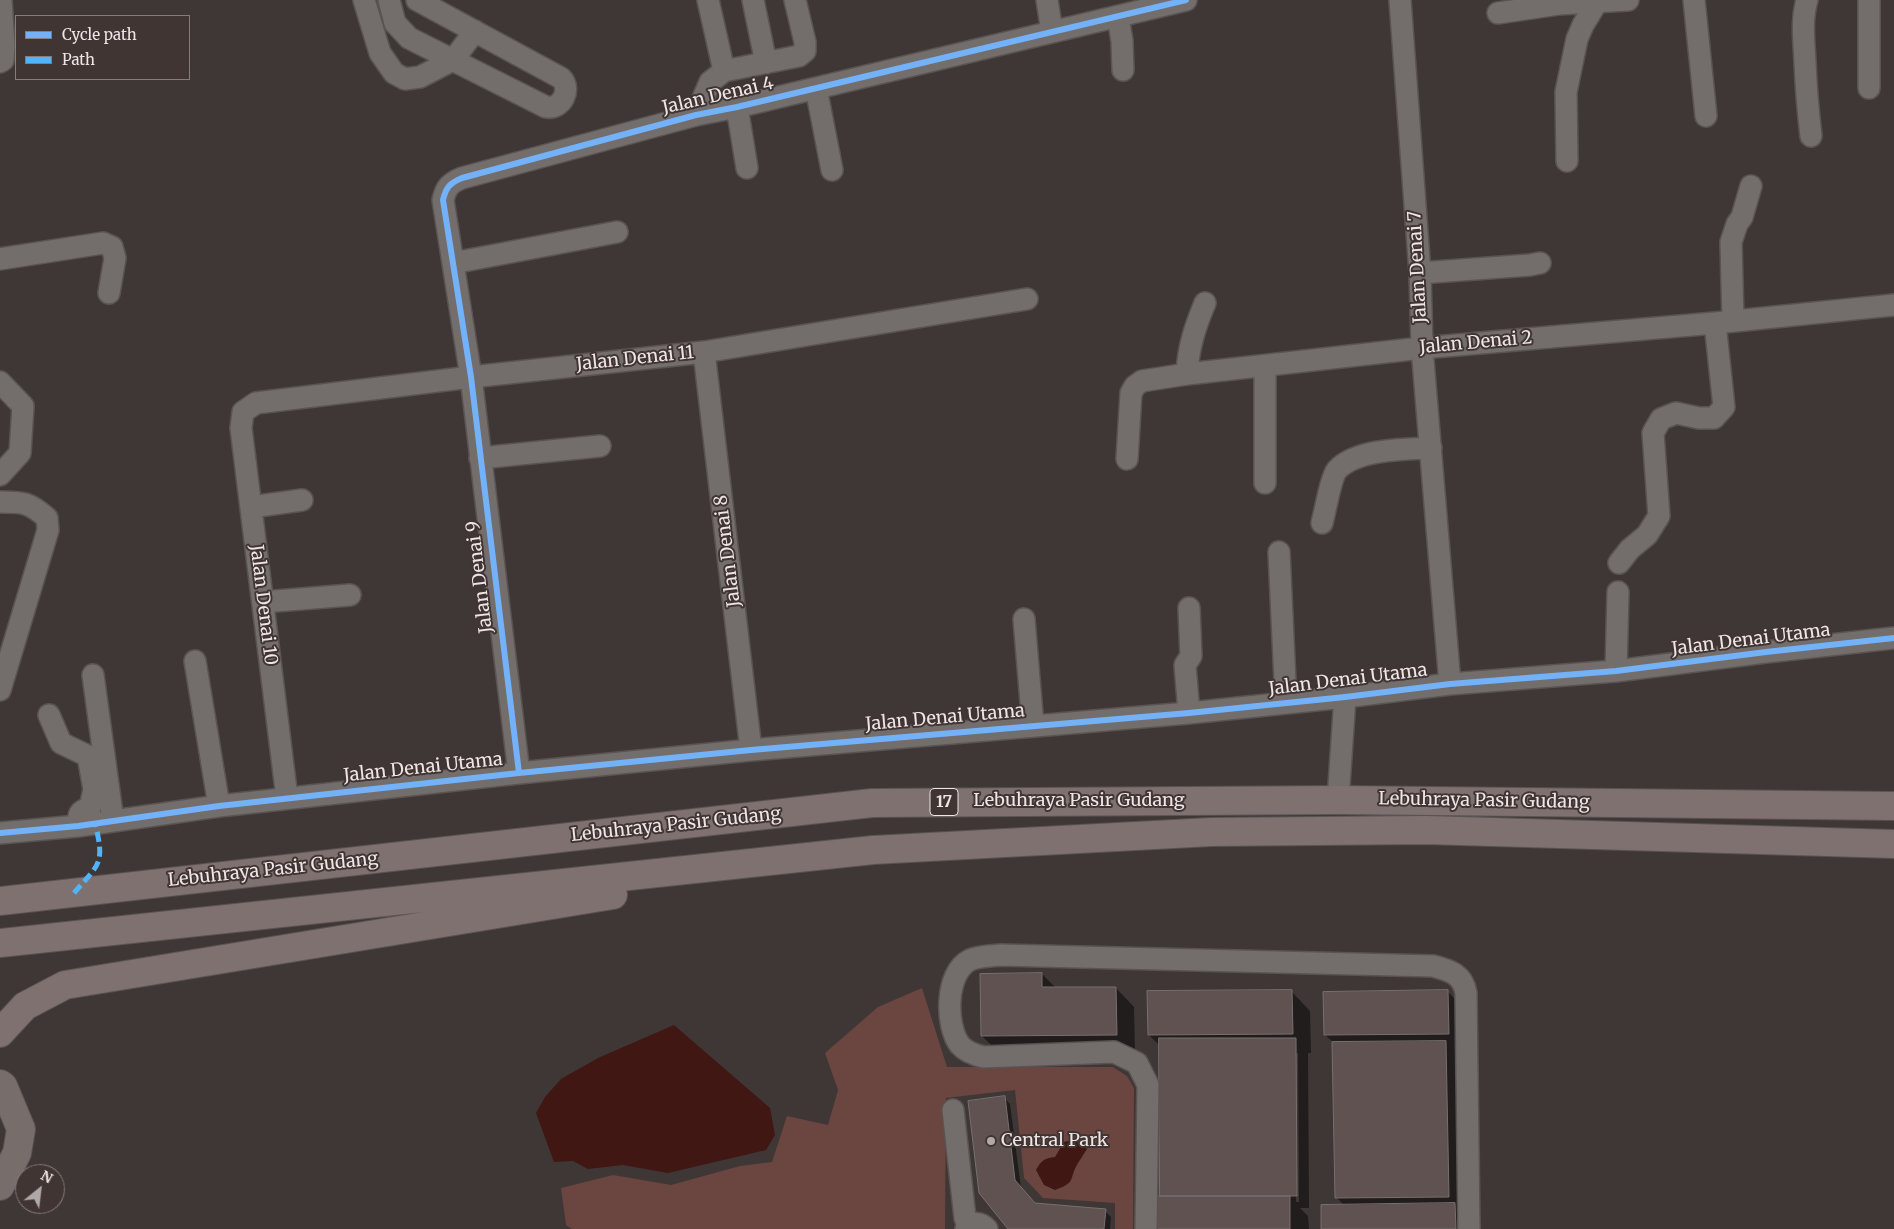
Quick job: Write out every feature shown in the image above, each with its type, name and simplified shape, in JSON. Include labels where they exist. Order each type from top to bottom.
[{"type":"highway","name":"Lebuhraya Pasir Gudang","points":[[0,901],[872,802],[1338,800],[1894,806]]},
{"type":"highway","name":"Lebuhraya Pasir Gudang","points":[[0,943],[873,850],[1211,832],[1417,830],[1894,844]]},
{"type":"highway","points":[[0,1033],[25,1006],[65,985],[454,922],[873,850]]},
{"type":"main road","points":[[0,1084],[21,1129],[16,1153],[0,1186]]},
{"type":"street","points":[[0,62],[4,45],[1,0]]},
{"type":"street","points":[[364,0],[380,53],[394,73],[405,79],[420,77],[453,60],[474,31]]},
{"type":"street","points":[[389,0],[395,23],[409,38],[546,107],[552,108],[561,102],[567,88],[561,78],[417,0]]},
{"type":"street","points":[[708,0],[724,71]]},
{"type":"street","points":[[753,0],[766,63]]},
{"type":"street","points":[[696,115],[710,82],[724,71],[799,56],[805,51],[805,42],[795,0]]},
{"type":"street","points":[[1047,0],[1052,32]]},
{"type":"street","name":"Jalan Denai 7","points":[[1400,0],[1420,274],[1422,348],[1450,684]]},
{"type":"street","points":[[1498,13],[1559,4],[1628,0]]},
{"type":"street","points":[[1694,0],[1706,116]]},
{"type":"street","points":[[1807,0],[1804,12],[1803,41],[1811,136]]},
{"type":"street","points":[[1868,0],[1869,88]]},
{"type":"street","name":"Jalan Denai 4","points":[[471,377],[443,200],[446,189],[452,182],[696,115],[737,107],[1175,2]]},
{"type":"street","points":[[1567,161],[1566,92],[1577,39],[1597,2]]},
{"type":"street","points":[[1118,17],[1122,41],[1123,70]]},
{"type":"street","points":[[816,88],[832,170]]},
{"type":"street","points":[[737,107],[747,168]]},
{"type":"street","points":[[1618,563],[1630,549],[1647,535],[1659,516],[1653,433],[1661,419],[1676,413],[1699,418],[1714,418],[1724,407],[1724,322],[1731,242],[1736,224],[1742,217],[1751,186]]},
{"type":"street","points":[[453,263],[617,232]]},
{"type":"street","points":[[0,259],[102,243],[112,247],[115,258],[109,293]]},
{"type":"street","points":[[1420,274],[1540,263]]},
{"type":"street","name":"Jalan Denai 11","points":[[243,412],[256,403],[471,377],[704,352],[1027,300]]},
{"type":"street","points":[[1187,374],[1192,338],[1205,303]]},
{"type":"street","name":"Jalan Denai 2","points":[[1127,459],[1130,403],[1135,386],[1142,381],[1187,374],[1422,348],[1724,322],[1894,305]]},
{"type":"street","name":"Jalan Denai 8","points":[[704,352],[752,750]]},
{"type":"street","points":[[1265,366],[1266,483]]},
{"type":"street","name":"Jalan Denai 9","points":[[471,377],[519,772]]},
{"type":"street","points":[[0,382],[23,406],[20,453],[0,475]]},
{"type":"street","name":"Jalan Denai 10","points":[[243,412],[241,428],[287,798]]},
{"type":"street","points":[[480,458],[600,446]]},
{"type":"street","points":[[1322,523],[1336,471],[1364,455],[1393,450],[1430,448]]},
{"type":"street","points":[[251,507],[302,500]]},
{"type":"street","points":[[0,502],[23,502],[37,508],[47,518],[48,530],[0,690]]},
{"type":"street","points":[[1279,552],[1286,703]]},
{"type":"street","points":[[1616,671],[1618,592]]},
{"type":"street","points":[[263,602],[350,595]]},
{"type":"street","points":[[1189,608],[1192,656],[1185,665],[1189,713]]},
{"type":"street","points":[[1024,619],[1033,726]]},
{"type":"street","name":"Jalan Denai Utama","points":[[0,834],[78,826],[219,806],[519,772],[1189,713],[1450,684],[1616,671],[1894,638]]},
{"type":"street","points":[[195,661],[219,806]]},
{"type":"street","points":[[94,675],[113,821]]},
{"type":"street","points":[[1338,800],[1345,697]]},
{"type":"street","points":[[50,715],[61,743],[88,756],[94,789],[90,808],[83,809],[78,814],[78,826]]},
{"type":"street","points":[[1146,1229],[1148,1085],[1137,1063],[1114,1052],[984,1057],[972,1054],[960,1046],[955,1036],[950,1000],[952,982],[959,969],[969,960],[1001,955],[1423,965],[1449,970],[1465,984],[1466,993],[1469,1229]]},
{"type":"street","points":[[953,1110],[965,1218],[974,1228]]},
{"type":"shaded area","points":[[922,988],[947,1067],[1113,1067],[1127,1076],[1134,1088],[1133,1229],[1115,1229],[1115,1203],[1043,1198],[1024,1178],[1015,1090],[946,1098],[945,1229],[572,1229],[566,1225],[561,1188],[613,1175],[671,1185],[740,1166],[772,1162],[787,1116],[828,1125],[838,1090],[825,1053],[878,1007]]},
{"type":"shaded area","points":[[674,1025],[770,1108],[775,1135],[766,1150],[668,1173],[623,1165],[588,1169],[573,1161],[554,1162],[536,1113],[545,1097],[561,1079],[598,1058]]},
{"type":"shaded area","points":[[1072,1140],[1085,1145],[1087,1149],[1078,1163],[1071,1180],[1066,1185],[1055,1190],[1044,1185],[1036,1170],[1045,1159],[1055,1157],[1064,1142]]},
{"type":"building","points":[[1042,973],[1042,987],[1116,987],[1117,1035],[981,1036],[980,974]]},
{"type":"building","points":[[1292,990],[1293,1034],[1148,1035],[1147,991]]},
{"type":"building","points":[[1448,990],[1449,1034],[1324,1035],[1323,992]]},
{"type":"building","points":[[1159,1038],[1296,1038],[1297,1196],[1160,1196]]},
{"type":"building","points":[[1446,1041],[1449,1197],[1335,1198],[1332,1042]]},
{"type":"building","name":"Central Park","points":[[1005,1096],[1015,1180],[1035,1203],[1106,1209],[1104,1229],[1008,1229],[979,1193],[968,1101]]},
{"type":"building","points":[[1157,1196],[1290,1196],[1290,1229],[1157,1229]]},
{"type":"building","points":[[1455,1203],[1456,1229],[1321,1229],[1321,1205]]},
{"type":"marked path","points":[[74,893],[90,875],[98,862],[100,847],[95,823]]},
{"type":"cycle path","points":[[519,773],[471,377],[443,200],[449,186],[462,178],[696,115],[737,107],[1186,0]]},
{"type":"cycle path","points":[[0,833],[78,826],[219,806],[519,773],[751,750],[1189,713],[1450,684],[1616,671],[1894,638]]},
{"type":"place","name":"Central Park","points":[[991,1141]]}]
